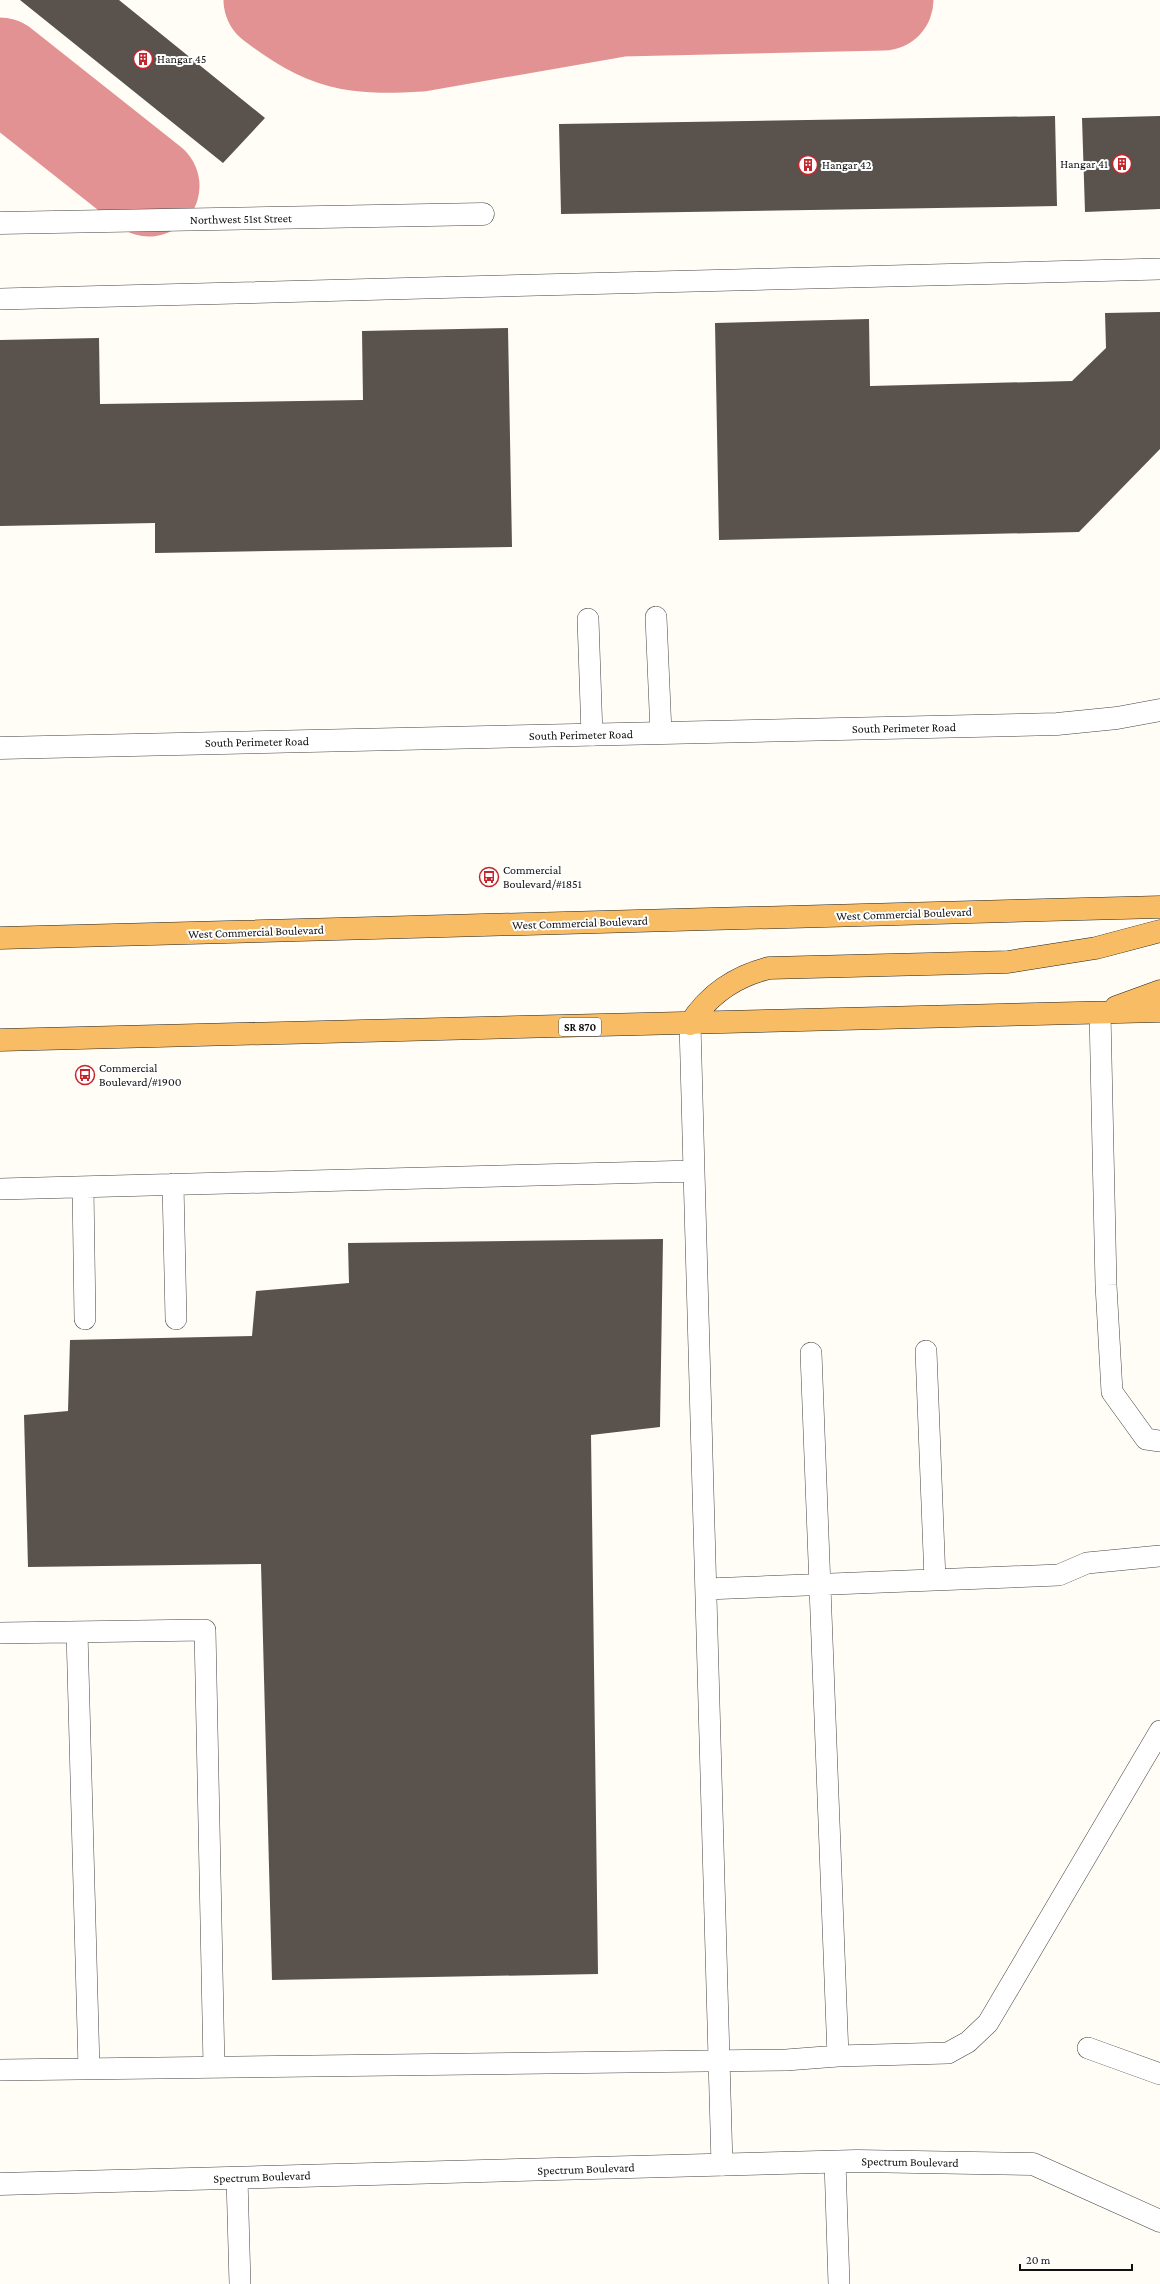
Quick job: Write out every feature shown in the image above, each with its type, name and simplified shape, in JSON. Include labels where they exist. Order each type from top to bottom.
[{"type":"highway","name":"West Commercial Boulevard","points":[[0,938],[1160,907]]},
{"type":"highway","points":[[690,1024],[698,1010],[725,987],[756,971],[769,968],[1008,962],[1096,948],[1160,931]]},
{"type":"highway","points":[[1100,1013],[1160,991]]},
{"type":"highway","name":"SR 870","points":[[0,1040],[1160,1012]]},
{"type":"street","name":"Northwest 51st Street","points":[[0,223],[483,214]]},
{"type":"street","name":"South Perimeter Road","points":[[0,748],[1057,724],[1118,718],[1160,710]]},
{"type":"street","name":"Spectrum Boulevard","points":[[0,2184],[835,2162],[1033,2164],[1160,2221]]},
{"type":"lane","points":[[0,299],[1160,269]]},
{"type":"lane","points":[[656,618],[661,733]]},
{"type":"lane","points":[[588,619],[592,735]]},
{"type":"lane","points":[[1100,1013],[1106,1285],[1112,1392],[1146,1438],[1160,1441]]},
{"type":"lane","points":[[690,1024],[722,2165]]},
{"type":"lane","points":[[0,1189],[694,1171]]},
{"type":"lane","points":[[173,1184],[176,1319]]},
{"type":"lane","points":[[83,1187],[85,1319]]},
{"type":"lane","points":[[926,1351],[935,1580]]},
{"type":"lane","points":[[811,1353],[838,2056]]},
{"type":"lane","points":[[706,1589],[1059,1575],[1087,1563],[1160,1556]]},
{"type":"lane","points":[[0,1633],[205,1630],[214,2067]]},
{"type":"lane","points":[[77,1632],[89,2068]]},
{"type":"lane","points":[[0,2070],[718,2060],[948,2053],[968,2042],[988,2023],[1160,1731]]},
{"type":"lane","points":[[1088,2048],[1160,2074]]},
{"type":"lane","points":[[835,2162],[839,2284]]},
{"type":"lane","points":[[237,2178],[240,2284]]},
{"type":"building","name":"Hangar 45","points":[[20,0],[119,0],[265,118],[223,163]]},
{"type":"building","name":"Hangar 42","points":[[1055,116],[1057,206],[561,214],[559,124]]},
{"type":"building","name":"Hangar 41","points":[[1160,116],[1160,209],[1085,212],[1082,118]]},
{"type":"building","points":[[1160,312],[1160,449],[1079,532],[719,540],[715,323],[869,319],[870,386],[1072,381],[1106,348],[1105,313]]},
{"type":"building","points":[[508,328],[512,547],[155,553],[155,523],[0,526],[0,340],[99,338],[100,404],[363,400],[362,331]]},
{"type":"building","points":[[663,1239],[660,1427],[591,1435],[598,1974],[272,1980],[261,1564],[28,1567],[24,1415],[68,1411],[70,1340],[252,1336],[256,1291],[349,1283],[348,1243]]},
{"type":"taxiway","points":[[274,0],[293,14],[326,32],[359,41],[377,42],[420,41],[621,6],[883,0]]},
{"type":"taxiway","points":[[0,68],[149,186]]},
{"type":"place","name":"Hangar 45","points":[[143,59]]},
{"type":"place","name":"Hangar 41","points":[[1122,164]]},
{"type":"place","name":"Hangar 42","points":[[808,165]]},
{"type":"place","name":"Commercial Boulevard/#1851","points":[[489,877]]},
{"type":"place","name":"Commercial Boulevard/#1900","points":[[85,1075]]}]
